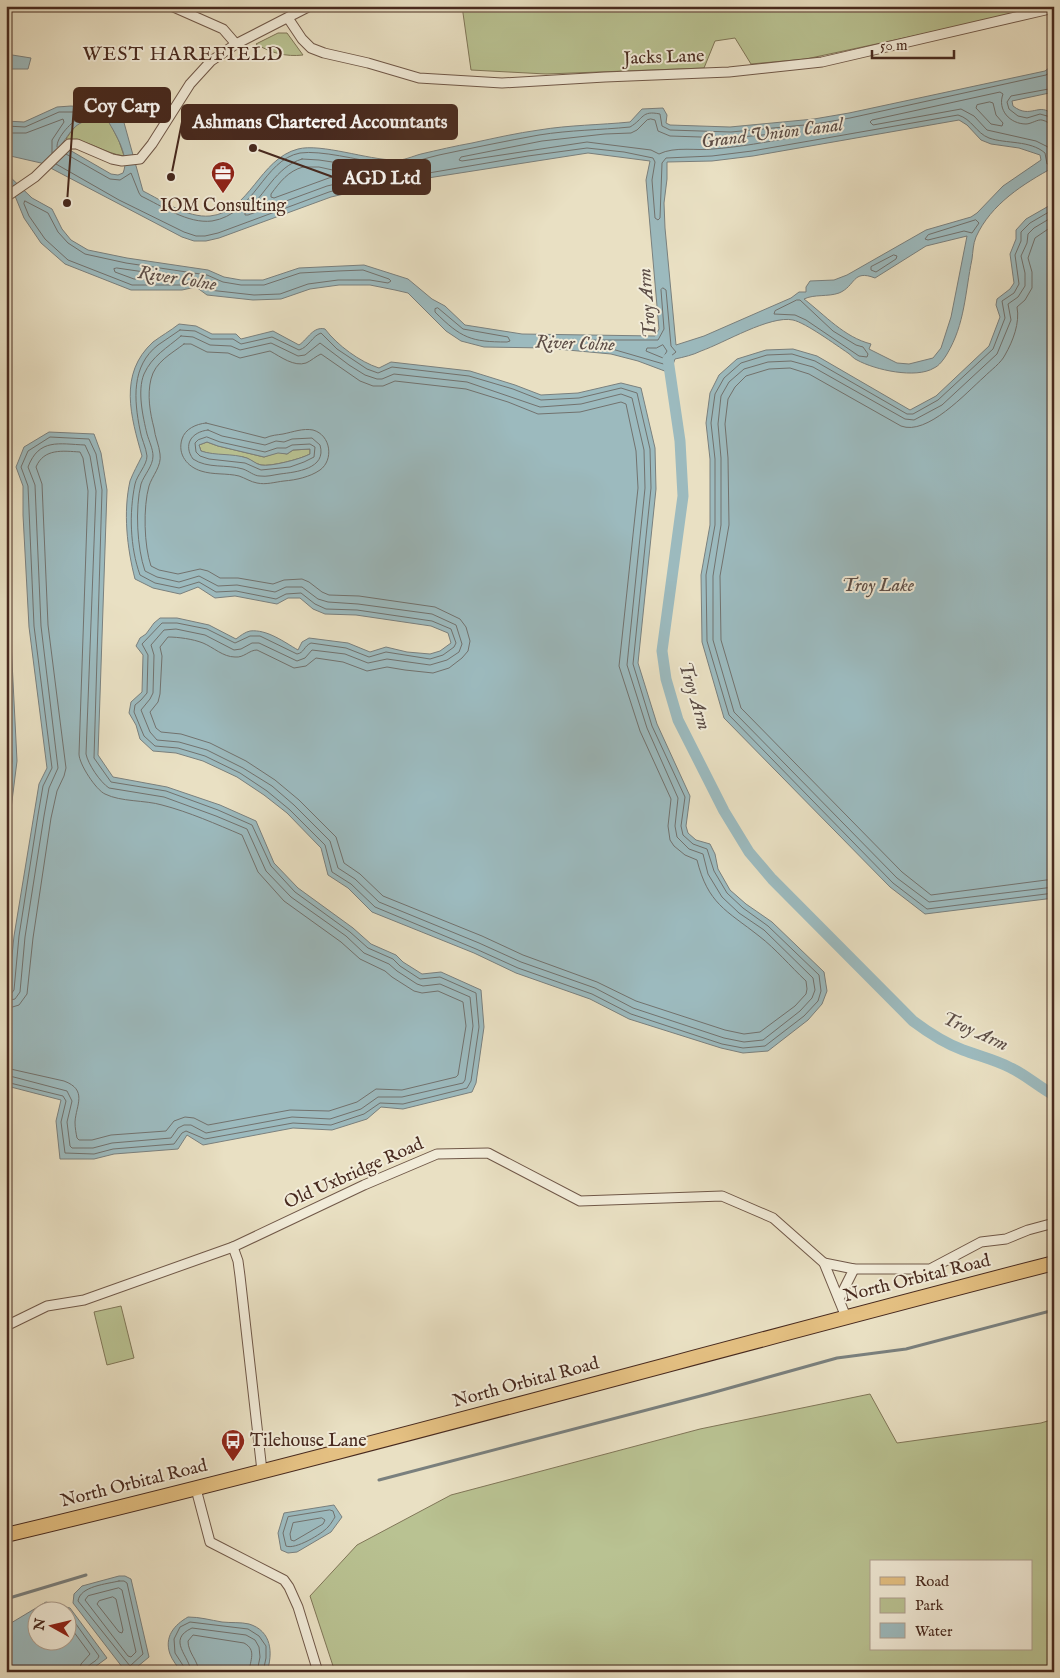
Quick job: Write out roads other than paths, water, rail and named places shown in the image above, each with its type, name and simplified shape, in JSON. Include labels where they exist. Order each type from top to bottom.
[{"type":"main road","name":"North Orbital Road","points":[[6,1535],[196,1489],[1054,1263]]},
{"type":"street","points":[[171,6],[223,29],[236,44]]},
{"type":"street","points":[[8,196],[39,173],[69,144],[77,144],[112,159],[124,161],[140,158],[152,144],[190,84],[211,61],[236,44],[310,6]]},
{"type":"street","name":"Jacks Lane","points":[[288,18],[302,39],[311,48],[324,53],[368,62],[419,78],[502,83],[729,72],[822,62],[1054,8]]},
{"type":"street","name":"Old Uxbridge Road","points":[[6,1326],[47,1306],[84,1300],[233,1247],[364,1185],[437,1154],[488,1153],[580,1201],[722,1196],[773,1218],[824,1262],[846,1317]]},
{"type":"street","points":[[824,1262],[854,1270],[930,1269],[981,1242],[1006,1239],[1028,1230],[1054,1223]]},
{"type":"street","points":[[233,1247],[238,1261],[240,1276],[262,1471]]},
{"type":"street","points":[[838,1300],[854,1270]]},
{"type":"street","points":[[196,1489],[210,1542],[284,1580],[290,1587],[318,1672]]},
{"type":"water","points":[[6,54],[31,58],[28,69],[6,69]]},
{"type":"water","points":[[1054,64],[1054,92],[1012,101],[1013,106],[1019,110],[1043,110],[1053,115],[1054,167],[1031,180],[1009,196],[982,225],[974,242],[964,308],[953,343],[938,366],[917,373],[896,372],[865,364],[813,330],[793,320],[772,322],[695,354],[675,359],[670,373],[638,361],[611,354],[546,348],[484,347],[461,341],[446,331],[408,293],[370,285],[339,285],[310,289],[281,299],[253,300],[207,295],[196,287],[182,290],[131,290],[65,264],[41,243],[24,218],[15,196],[6,189],[6,173],[32,198],[52,209],[62,229],[71,240],[88,250],[208,270],[224,277],[241,280],[263,280],[299,268],[364,265],[408,279],[432,299],[445,306],[465,325],[522,334],[655,336],[659,329],[646,180],[650,161],[588,153],[383,185],[331,197],[219,238],[194,241],[182,237],[41,163],[6,155],[6,121],[24,122],[57,107],[71,106],[118,110],[123,119],[143,191],[184,212],[210,216],[224,212],[235,205],[273,163],[298,149],[319,148],[401,160],[446,148],[531,131],[630,122],[642,109],[663,108],[667,115],[666,123],[670,125],[730,127],[814,119],[1045,71]],"holes":[[[98,119],[108,121],[118,139],[125,160],[123,173],[118,175],[111,174],[61,145],[76,126]],[[959,120],[967,125],[981,140],[991,144],[1019,148],[1040,155],[1041,160],[1003,186],[971,217],[926,230],[847,275],[834,280],[810,281],[806,287],[806,292],[799,292],[791,298],[704,336],[676,345],[665,228],[664,203],[667,162],[712,161],[753,156]],[[967,236],[951,317],[941,348],[933,358],[909,364],[897,363],[869,349],[871,344],[861,341],[844,331],[804,299],[839,293],[858,277],[868,276],[875,278],[926,246]]]},
{"type":"water","name":"Troy Lake","points":[[1054,203],[1054,898],[925,914],[890,887],[724,718],[702,642],[701,575],[710,525],[710,459],[706,423],[710,393],[719,375],[737,359],[766,350],[793,349],[817,356],[910,410],[936,396],[989,346],[1000,317],[996,305],[997,299],[1010,289],[1014,283],[1010,254],[1016,239],[1016,230],[1026,219]]},
{"type":"water","points":[[179,324],[196,326],[212,334],[236,334],[241,339],[273,331],[299,345],[317,329],[325,329],[349,352],[364,362],[379,368],[391,362],[470,371],[541,395],[578,393],[621,383],[641,388],[655,448],[656,489],[638,663],[657,724],[690,796],[686,826],[688,833],[696,840],[710,844],[715,854],[718,869],[730,890],[772,922],[824,972],[827,991],[822,1004],[808,1020],[768,1051],[743,1053],[629,1019],[590,999],[516,973],[474,953],[372,912],[348,888],[328,875],[321,848],[287,813],[264,795],[237,777],[203,761],[176,753],[153,751],[140,739],[136,725],[129,713],[131,702],[142,692],[143,655],[136,646],[140,638],[160,618],[177,618],[209,625],[236,639],[250,631],[263,632],[298,650],[302,642],[309,638],[348,643],[370,652],[386,647],[407,652],[430,654],[440,651],[451,643],[448,633],[431,626],[356,615],[325,614],[313,609],[300,598],[288,598],[277,604],[235,596],[215,598],[198,587],[180,594],[153,588],[135,579],[128,543],[126,517],[130,481],[142,456],[131,411],[131,382],[142,354],[153,342]],"holes":[[[207,442],[264,457],[278,453],[287,454],[293,450],[310,449],[310,454],[286,462],[261,465],[241,456],[212,454],[201,451],[199,445]]]},
{"type":"water","points":[[49,432],[94,434],[101,453],[107,490],[98,755],[113,777],[167,787],[220,805],[256,821],[274,863],[298,888],[353,928],[371,944],[396,955],[403,962],[422,974],[441,972],[481,990],[484,1027],[476,1083],[472,1092],[403,1109],[381,1107],[367,1119],[332,1130],[293,1128],[203,1145],[187,1135],[178,1149],[114,1154],[94,1159],[60,1159],[56,1121],[61,1100],[7,1086],[6,1014],[14,936],[39,784],[47,768],[29,627],[23,486],[16,467],[24,447]]},
{"type":"water","points":[[6,542],[17,761],[6,849]]},
{"type":"water","points":[[334,1505],[342,1517],[331,1532],[297,1552],[288,1553],[281,1550],[278,1533],[284,1513]]},
{"type":"water","points":[[119,1576],[131,1579],[149,1657],[131,1672],[126,1672],[78,1610],[78,1600],[73,1600],[74,1594],[82,1586]]},
{"type":"water","points":[[28,1613],[28,1650],[78,1650],[78,1619],[107,1658],[88,1672],[6,1672],[6,1626]]},
{"type":"water","points":[[188,1617],[246,1623],[257,1627],[266,1637],[269,1644],[270,1657],[267,1672],[181,1672],[171,1656],[168,1642],[169,1637],[178,1624]]},
{"type":"waterway","name":"Troy Arm","points":[[668,359],[680,441],[683,496],[662,651],[666,679],[678,720],[724,811],[749,852],[772,879],[913,1021],[949,1044],[1017,1071],[1054,1095]]},
{"type":"waterway","points":[[379,1480],[708,1394],[837,1358],[906,1349],[1054,1310]]},
{"type":"waterway","points":[[6,1599],[86,1575]]},
{"type":"place","name":"AGD Ltd","points":[[253,148]]},
{"type":"place","name":"Ashmans Chartered Accountants","points":[[171,177]]},
{"type":"place","name":"IOM Consulting","points":[[223,194]]},
{"type":"place","name":"Coy Carp","points":[[67,203]]},
{"type":"place","name":"Tilehouse Lane","points":[[233,1462]]},
{"type":"district","name":"WEST HAREFIELD","points":[[183,54]]},
{"type":"water label","name":"Grand Union Canal","points":[[772,134]]},
{"type":"water label","name":"River Colne","points":[[177,279]]},
{"type":"water label","name":"River Colne","points":[[575,344]]}]
